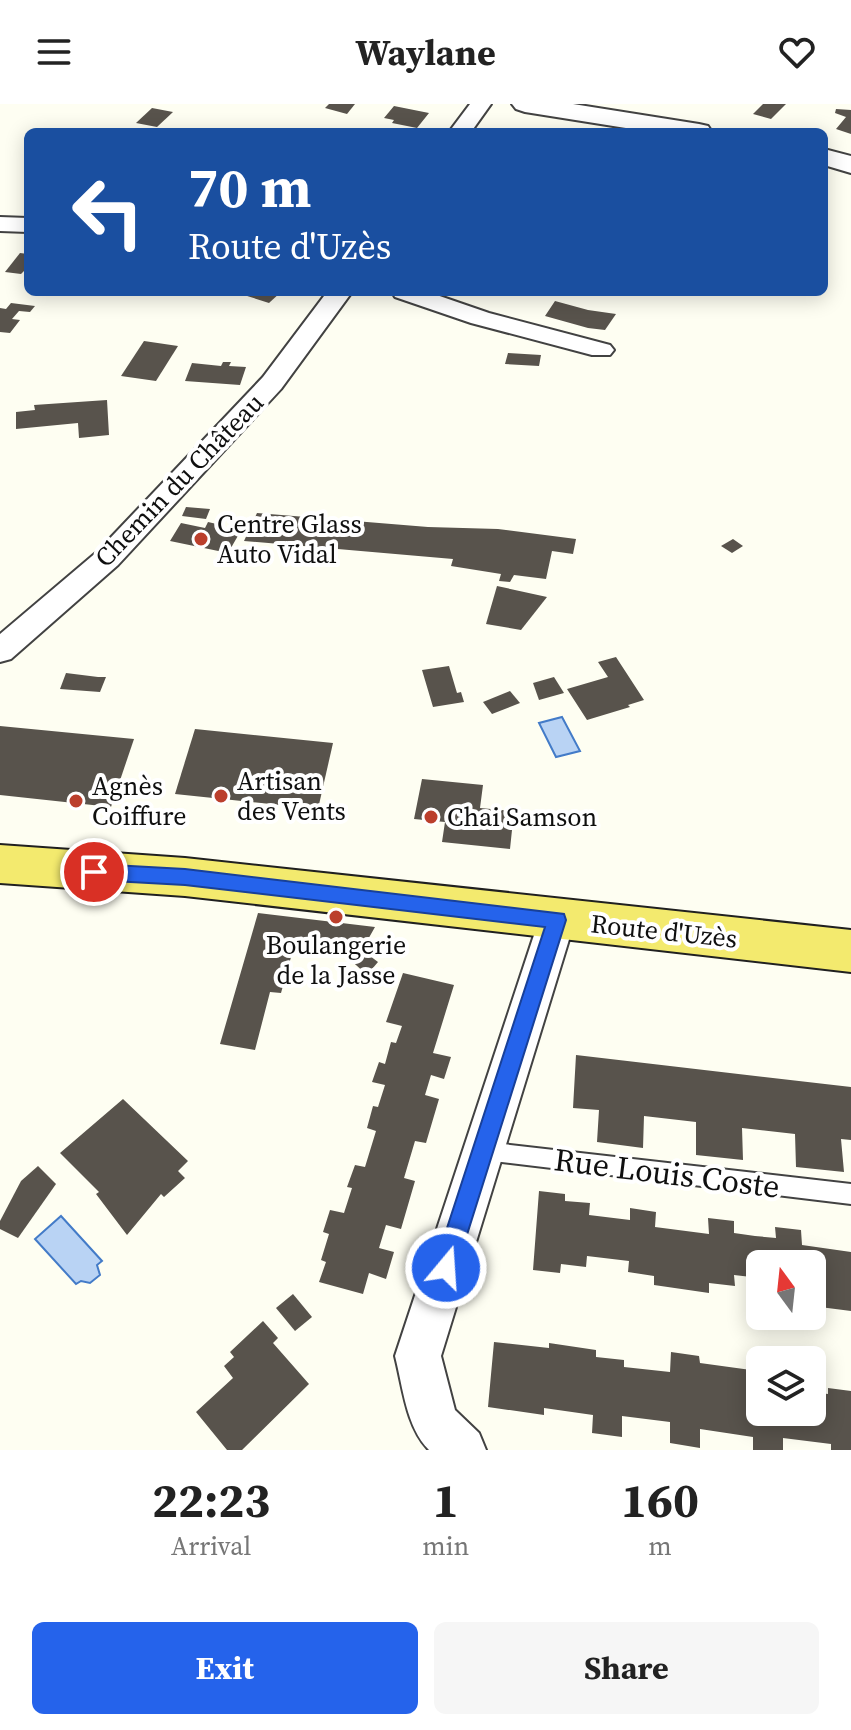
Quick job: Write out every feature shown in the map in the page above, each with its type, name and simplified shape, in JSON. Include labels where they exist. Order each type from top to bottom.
[{"type":"main road","name":"Route d'Uzès","points":[[0,864],[185,877],[851,951]]},
{"type":"street","points":[[463,128],[481,104]]},
{"type":"street","points":[[525,104],[674,128]]},
{"type":"street","points":[[828,158],[851,165]]},
{"type":"street","points":[[0,224],[24,225]]},
{"type":"street","name":"Chemin du Château","points":[[0,651],[108,558],[272,383],[337,296]]},
{"type":"street","points":[[416,296],[480,318],[601,350]]},
{"type":"street","points":[[462,1450],[435,1423],[418,1356],[557,920]]},
{"type":"lane","name":"Rue Louis Coste","points":[[483,1151],[851,1194]]},
{"type":"water","points":[[562,717],[580,751],[556,757],[539,723]]},
{"type":"water","points":[[61,1216],[102,1261],[97,1265],[100,1275],[90,1283],[81,1281],[76,1284],[35,1239]]},
{"type":"building","points":[[329,104],[355,104],[347,114],[325,108]]},
{"type":"building","points":[[763,104],[786,104],[771,119],[753,114]]},
{"type":"building","points":[[394,106],[429,113],[417,128],[392,123],[394,120],[384,118]]},
{"type":"building","points":[[152,108],[173,112],[157,127],[136,123]]},
{"type":"building","points":[[836,109],[851,110],[851,134],[836,129],[846,117],[835,113]]},
{"type":"building","points":[[20,253],[24,254],[24,271],[21,274],[5,272]]},
{"type":"building","points":[[247,296],[277,296],[269,303]]},
{"type":"building","points":[[555,301],[616,314],[605,330],[588,328],[545,316]]},
{"type":"building","points":[[11,303],[35,306],[30,312],[19,311],[12,319],[20,320],[10,333],[0,332],[0,308],[6,309]]},
{"type":"building","points":[[144,341],[178,346],[156,381],[121,376]]},
{"type":"building","points":[[508,353],[541,355],[539,366],[505,364]]},
{"type":"building","points":[[223,362],[231,362],[229,366],[246,367],[240,385],[185,381],[192,363],[221,366]]},
{"type":"building","points":[[107,400],[109,435],[79,438],[78,423],[16,429],[16,412],[35,410],[34,405]]},
{"type":"building","points":[[186,507],[210,509],[206,519],[182,516]]},
{"type":"building","points":[[257,513],[428,527],[498,529],[576,539],[573,554],[552,551],[546,579],[514,575],[510,582],[499,581],[501,574],[451,566],[453,559],[244,541]]},
{"type":"building","points":[[208,522],[221,525],[218,530],[239,534],[228,553],[170,541],[181,523],[205,528]]},
{"type":"building","points":[[733,539],[743,546],[732,553],[721,546]]},
{"type":"building","points":[[497,586],[547,597],[521,630],[486,624]]},
{"type":"building","points":[[616,657],[644,700],[587,720],[567,689],[608,677],[598,662]]},
{"type":"building","points":[[449,666],[457,693],[461,692],[464,702],[433,707],[422,670]]},
{"type":"building","points":[[66,673],[106,677],[100,692],[60,689]]},
{"type":"building","points":[[554,677],[564,693],[539,700],[533,683]]},
{"type":"building","points":[[510,691],[520,703],[492,714],[483,702]]},
{"type":"building","points":[[0,726],[134,739],[111,807],[0,795]]},
{"type":"building","points":[[195,729],[333,743],[318,809],[175,794]]},
{"type":"building","points":[[422,779],[483,785],[480,808],[514,811],[510,849],[442,842],[445,822],[414,819]]},
{"type":"building","points":[[258,913],[375,927],[362,950],[378,962],[367,975],[345,955],[293,950],[281,993],[270,992],[255,1050],[220,1044]]},
{"type":"building","points":[[403,973],[454,985],[433,1053],[451,1057],[444,1079],[431,1075],[425,1095],[439,1099],[426,1143],[415,1141],[404,1178],[415,1181],[401,1229],[386,1225],[379,1248],[394,1252],[386,1279],[369,1273],[363,1294],[319,1282],[326,1262],[321,1260],[329,1234],[323,1232],[330,1210],[344,1213],[352,1188],[347,1187],[355,1165],[365,1167],[376,1131],[367,1128],[373,1106],[378,1107],[385,1085],[372,1082],[379,1062],[385,1064],[391,1042],[396,1043],[402,1026],[386,1022]]},
{"type":"building","points":[[576,1055],[851,1087],[851,1140],[841,1139],[844,1172],[796,1167],[795,1134],[742,1128],[743,1160],[696,1155],[696,1122],[644,1116],[643,1148],[597,1142],[599,1110],[573,1108]]},
{"type":"building","points":[[123,1099],[188,1161],[178,1171],[185,1178],[164,1197],[161,1194],[127,1235],[96,1194],[99,1192],[60,1153]]},
{"type":"building","points":[[38,1166],[56,1184],[18,1238],[0,1229],[0,1221],[21,1181]]},
{"type":"building","points":[[539,1191],[565,1194],[565,1201],[590,1203],[589,1215],[630,1220],[630,1208],[656,1212],[655,1227],[709,1234],[708,1218],[734,1221],[734,1233],[755,1236],[776,1238],[775,1227],[801,1230],[802,1245],[851,1252],[851,1311],[826,1308],[826,1250],[746,1250],[746,1276],[734,1275],[735,1286],[709,1283],[709,1293],[654,1285],[654,1276],[628,1272],[629,1261],[587,1256],[586,1267],[561,1264],[560,1273],[533,1270]]},
{"type":"building","points":[[293,1294],[312,1317],[295,1331],[276,1308]]},
{"type":"building","points":[[263,1321],[278,1338],[273,1343],[309,1384],[242,1450],[227,1450],[196,1412],[233,1378],[224,1366],[234,1357],[230,1352]]},
{"type":"building","points":[[494,1342],[549,1348],[549,1343],[596,1350],[596,1357],[624,1360],[624,1367],[670,1372],[671,1352],[699,1356],[700,1363],[746,1369],[746,1426],[826,1426],[828,1388],[851,1391],[851,1450],[831,1450],[831,1444],[783,1438],[783,1450],[753,1450],[753,1437],[700,1429],[700,1448],[670,1443],[670,1422],[622,1416],[622,1437],[592,1433],[593,1415],[544,1408],[544,1415],[488,1407]]},
{"type":"place","name":"Centre Glass Auto Vidal","points":[[201,539]]},
{"type":"place","name":"Artisan des Vents","points":[[221,796]]},
{"type":"place","name":"Agnès Coiffure","points":[[76,801]]},
{"type":"place","name":"Chai Samson","points":[[431,817]]},
{"type":"place","name":"Boulangerie de la Jasse","points":[[336,917]]},
{"type":"route","points":[[94,872],[185,877],[557,920],[446,1268]]}]
